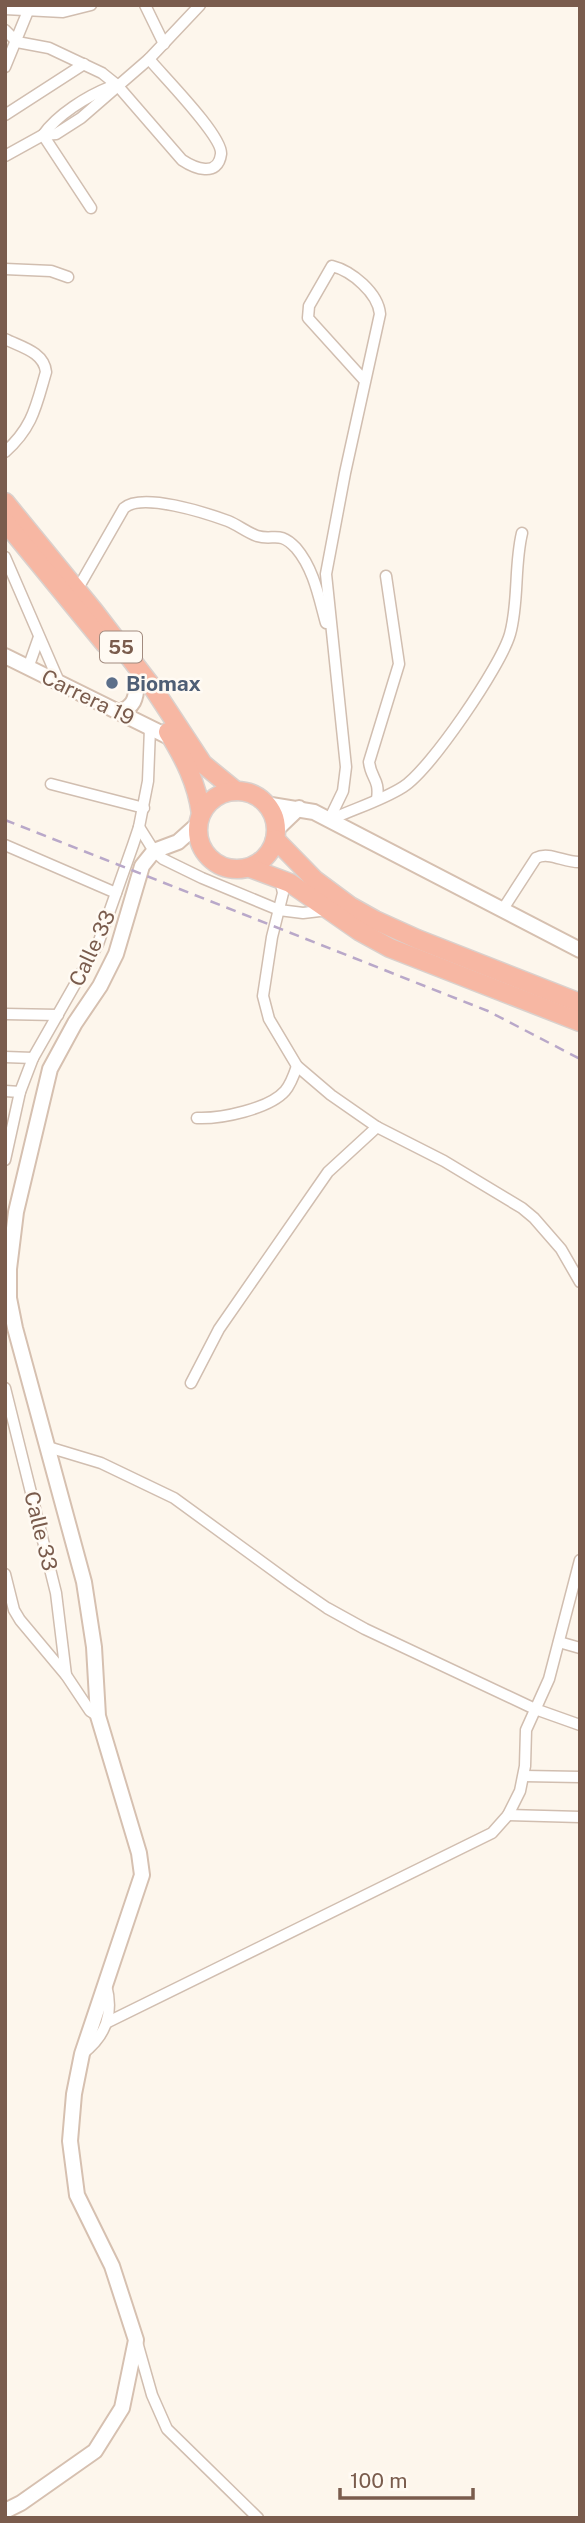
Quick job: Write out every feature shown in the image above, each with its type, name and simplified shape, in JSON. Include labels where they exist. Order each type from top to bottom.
[{"type":"highway","name":"55","points":[[5,502],[153,688],[203,764],[236,791],[252,794],[265,804]]},
{"type":"highway","name":"55","points":[[5,522],[137,683],[172,738],[194,782],[199,841],[212,861],[226,868],[250,867],[280,878],[372,939],[399,952],[580,1022]]},
{"type":"highway","points":[[199,820],[208,804],[218,796],[236,791]]},
{"type":"highway","points":[[250,867],[266,856],[275,834],[273,816],[265,804]]},
{"type":"highway","points":[[275,834],[315,880],[350,906],[375,920],[580,1003]]},
{"type":"main road","name":"Carrera 19","points":[[5,656],[172,738]]},
{"type":"main road","points":[[119,712],[132,705],[136,698],[137,683]]},
{"type":"main road","points":[[265,804],[299,808],[329,820],[580,950]]},
{"type":"main road","points":[[275,834],[299,808]]},
{"type":"main road","points":[[5,2511],[95,2451],[122,2408],[136,2340],[112,2266],[77,2195],[70,2141],[74,2094],[82,2054],[142,1875],[139,1853],[98,1716],[94,1647],[84,1582],[15,1328],[9,1298],[9,1269],[16,1212],[50,1069],[116,954],[139,873],[154,851],[178,842],[199,820]]},
{"type":"street","points":[[5,9],[63,12],[91,5]]},
{"type":"street","points":[[145,5],[164,44]]},
{"type":"street","points":[[5,156],[43,135],[50,125],[98,92],[117,85],[149,59],[200,5]]},
{"type":"street","points":[[5,67],[28,11]]},
{"type":"street","points":[[5,30],[17,42],[49,48],[102,73],[117,85],[182,160],[196,169],[206,170],[217,164],[221,154],[219,145],[206,125],[149,59]]},
{"type":"street","points":[[5,115],[84,64]]},
{"type":"street","points":[[43,135],[91,208]]},
{"type":"street","points":[[329,820],[343,791],[346,768],[326,574],[365,381],[380,321],[379,308],[364,286],[348,273],[332,266],[309,306],[307,318],[365,381]]},
{"type":"street","points":[[5,269],[51,271],[68,277]]},
{"type":"street","points":[[5,339],[41,358],[46,372],[30,424],[22,437],[5,452]]},
{"type":"street","points":[[77,590],[118,514],[127,505],[145,503],[182,506],[227,521],[255,535],[278,536],[294,546],[307,565],[333,643]]},
{"type":"street","points":[[329,820],[405,786],[464,713],[502,653],[510,635],[516,557],[522,533]]},
{"type":"street","points":[[5,557],[60,684]]},
{"type":"street","points":[[377,799],[379,786],[369,762],[399,664],[386,576]]},
{"type":"street","points":[[28,668],[40,637]]},
{"type":"street","name":"Calle 33","points":[[5,1160],[20,1092],[33,1058],[98,944],[139,827],[144,808],[150,754],[150,727]]},
{"type":"street","points":[[51,784],[144,808]]},
{"type":"street","points":[[139,827],[154,851],[171,863],[202,878],[279,910],[303,913],[329,910]]},
{"type":"street","points":[[5,845],[116,892]]},
{"type":"street","points":[[503,909],[536,858],[543,855],[580,862]]},
{"type":"street","points":[[280,878],[283,894],[272,937],[263,996],[269,1019],[297,1066],[377,1128],[444,1161],[534,1217],[561,1249],[580,1282]]},
{"type":"street","points":[[5,1014],[58,1015]]},
{"type":"street","points":[[5,1057],[33,1058]]},
{"type":"street","points":[[197,1118],[232,1114],[268,1102],[284,1092],[297,1066]]},
{"type":"street","points":[[5,1091],[20,1092]]},
{"type":"street","points":[[191,1383],[219,1329],[328,1172],[377,1128]]},
{"type":"street","name":"Calle 33","points":[[5,1388],[56,1593],[66,1675]]},
{"type":"street","points":[[48,1447],[101,1463],[153,1487],[184,1505],[327,1608],[365,1629],[535,1709],[580,1725]]},
{"type":"street","points":[[108,2022],[492,1833],[508,1815],[520,1790],[524,1776],[526,1730],[549,1679],[580,1560]]},
{"type":"street","points":[[5,1574],[14,1610],[20,1620],[66,1675],[90,1711],[98,1716]]},
{"type":"street","points":[[559,1642],[580,1648]]},
{"type":"street","points":[[524,1776],[580,1777]]},
{"type":"street","points":[[508,1815],[580,1817]]},
{"type":"street","points":[[82,2054],[102,2035],[108,2022],[110,2009],[106,1984]]},
{"type":"street","points":[[136,2340],[155,2404],[167,2429],[258,2518]]},
{"type":"railway","points":[[5,820],[488,1011],[580,1059]]},
{"type":"place","name":"Biomax","points":[[112,683]]}]
